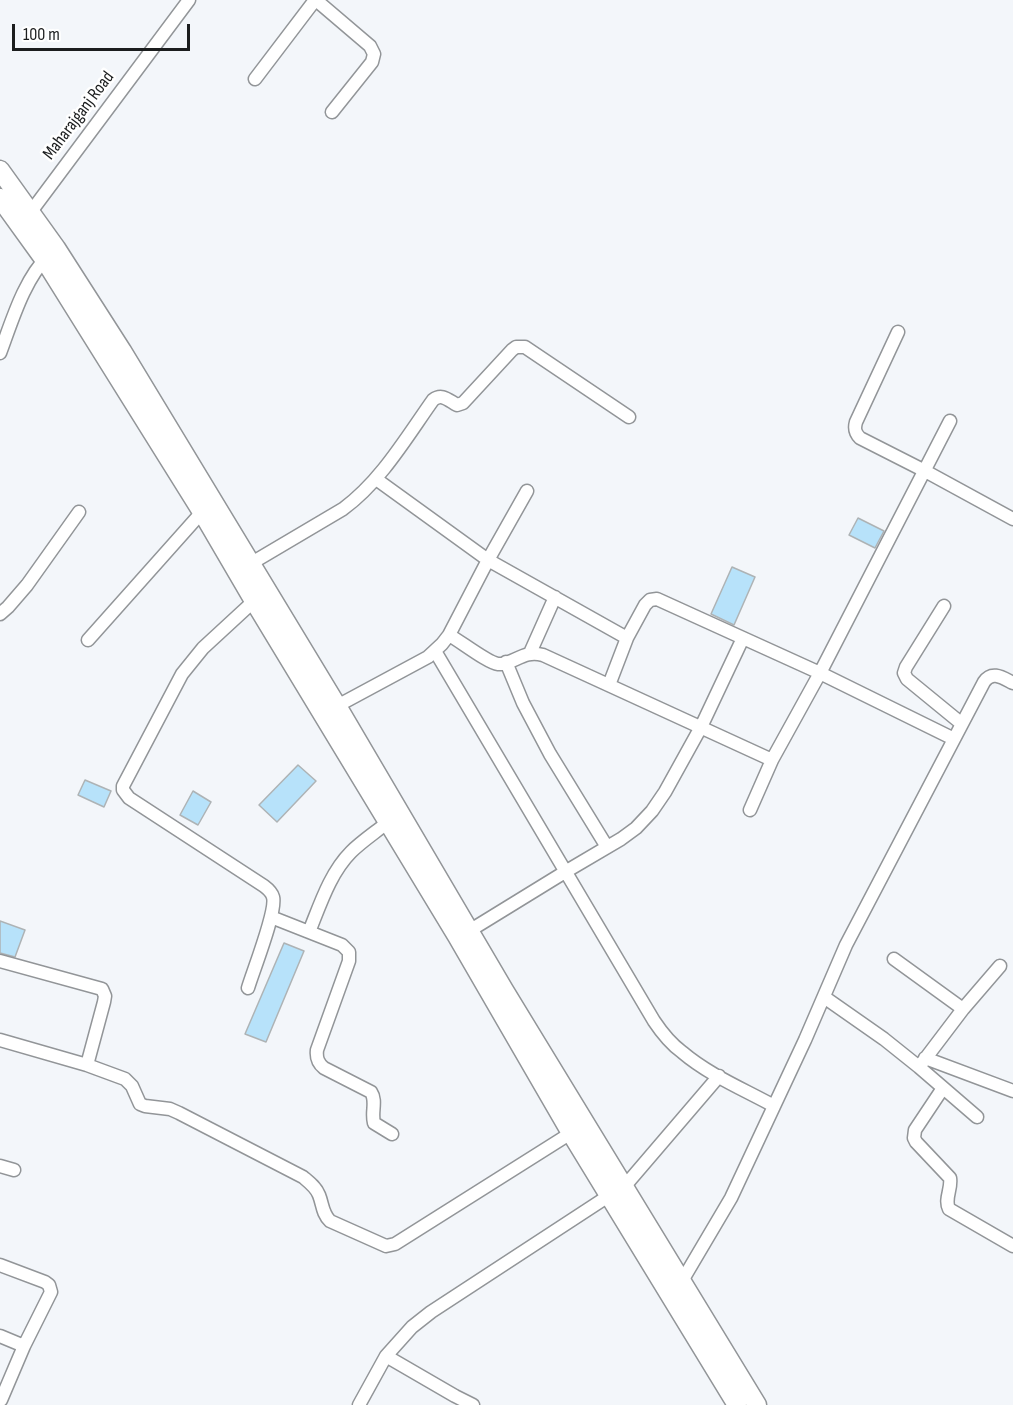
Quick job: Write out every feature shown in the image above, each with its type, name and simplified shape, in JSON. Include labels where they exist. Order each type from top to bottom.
[{"type":"highway","points":[[0,170],[24,218],[122,351],[337,706],[470,931],[737,1405]]},
{"type":"highway","points":[[0,198],[24,218]]},
{"type":"highway","points":[[50,254],[572,1133],[682,1281],[757,1405]]},
{"type":"street","name":"Maharajganj Road","points":[[24,218],[189,0]]},
{"type":"street","points":[[255,79],[315,0],[370,46],[374,54],[372,62],[332,112]]},
{"type":"street","points":[[0,353],[25,289],[50,254]]},
{"type":"street","points":[[898,332],[856,422],[856,435],[1013,519]]},
{"type":"street","points":[[250,564],[354,501],[376,479],[434,400],[442,397],[457,405],[463,403],[516,346],[525,346],[629,417]]},
{"type":"street","points":[[750,810],[772,760],[820,673],[950,421]]},
{"type":"street","points":[[376,479],[488,560],[627,638]]},
{"type":"street","points":[[337,706],[435,651],[449,635],[527,491]]},
{"type":"street","points":[[0,614],[9,607],[27,585],[79,512]]},
{"type":"street","points":[[88,640],[202,512]]},
{"type":"street","points":[[530,653],[555,597]]},
{"type":"street","points":[[609,685],[627,638],[648,602],[657,599],[820,673],[954,739]]},
{"type":"street","points":[[248,987],[271,917],[273,898],[270,892],[129,798],[123,790],[125,781],[183,674],[203,648],[254,601]]},
{"type":"street","points":[[944,606],[904,673],[907,679],[962,724]]},
{"type":"street","points":[[449,635],[496,663],[506,662],[530,653],[543,655],[772,760]]},
{"type":"street","points":[[470,931],[636,828],[652,811],[665,792],[700,727],[743,638]]},
{"type":"street","points":[[435,651],[654,1021],[681,1052],[705,1069],[774,1106]]},
{"type":"street","points":[[506,662],[523,703],[550,754],[607,847]]},
{"type":"street","points":[[682,1281],[731,1198],[846,945],[987,678],[997,676],[1013,683]]},
{"type":"street","points":[[309,932],[327,890],[341,865],[351,853],[388,822]]},
{"type":"street","points":[[271,917],[347,948],[349,961],[317,1050],[318,1061],[324,1068],[371,1092],[374,1097],[372,1116],[374,1123],[393,1134]]},
{"type":"street","points":[[894,959],[963,1009]]},
{"type":"street","points":[[0,960],[102,989],[105,996],[104,1002],[87,1065]]},
{"type":"street","points":[[922,1063],[963,1009],[1000,966]]},
{"type":"street","points":[[824,997],[922,1063],[1013,1091]]},
{"type":"street","points":[[0,1040],[87,1065],[125,1079],[129,1082],[140,1104],[179,1113],[303,1177],[316,1189],[323,1212],[330,1221],[386,1245],[395,1244],[572,1133]]},
{"type":"street","points":[[922,1063],[943,1088],[977,1117]]},
{"type":"street","points":[[359,1405],[386,1356],[412,1327],[431,1312],[617,1191],[718,1076]]},
{"type":"street","points":[[943,1088],[915,1130],[914,1138],[920,1148],[950,1178],[951,1187],[947,1204],[949,1209],[1013,1246]]},
{"type":"street","points":[[0,1166],[14,1170]]},
{"type":"street","points":[[0,1265],[45,1282],[51,1288],[50,1295],[24,1346],[1,1400]]},
{"type":"street","points":[[0,1336],[24,1346]]},
{"type":"street","points":[[386,1356],[473,1405]]},
{"type":"building","points":[[858,518],[884,531],[875,548],[849,535]]},
{"type":"building","points":[[732,567],[755,577],[734,625],[711,614]]},
{"type":"building","points":[[298,765],[316,781],[277,822],[259,805]]},
{"type":"building","points":[[85,780],[111,791],[104,807],[78,795]]},
{"type":"building","points":[[193,791],[211,802],[198,825],[180,815]]},
{"type":"building","points":[[0,921],[25,930],[15,957],[0,953]]},
{"type":"building","points":[[284,943],[304,951],[266,1042],[245,1034]]}]
